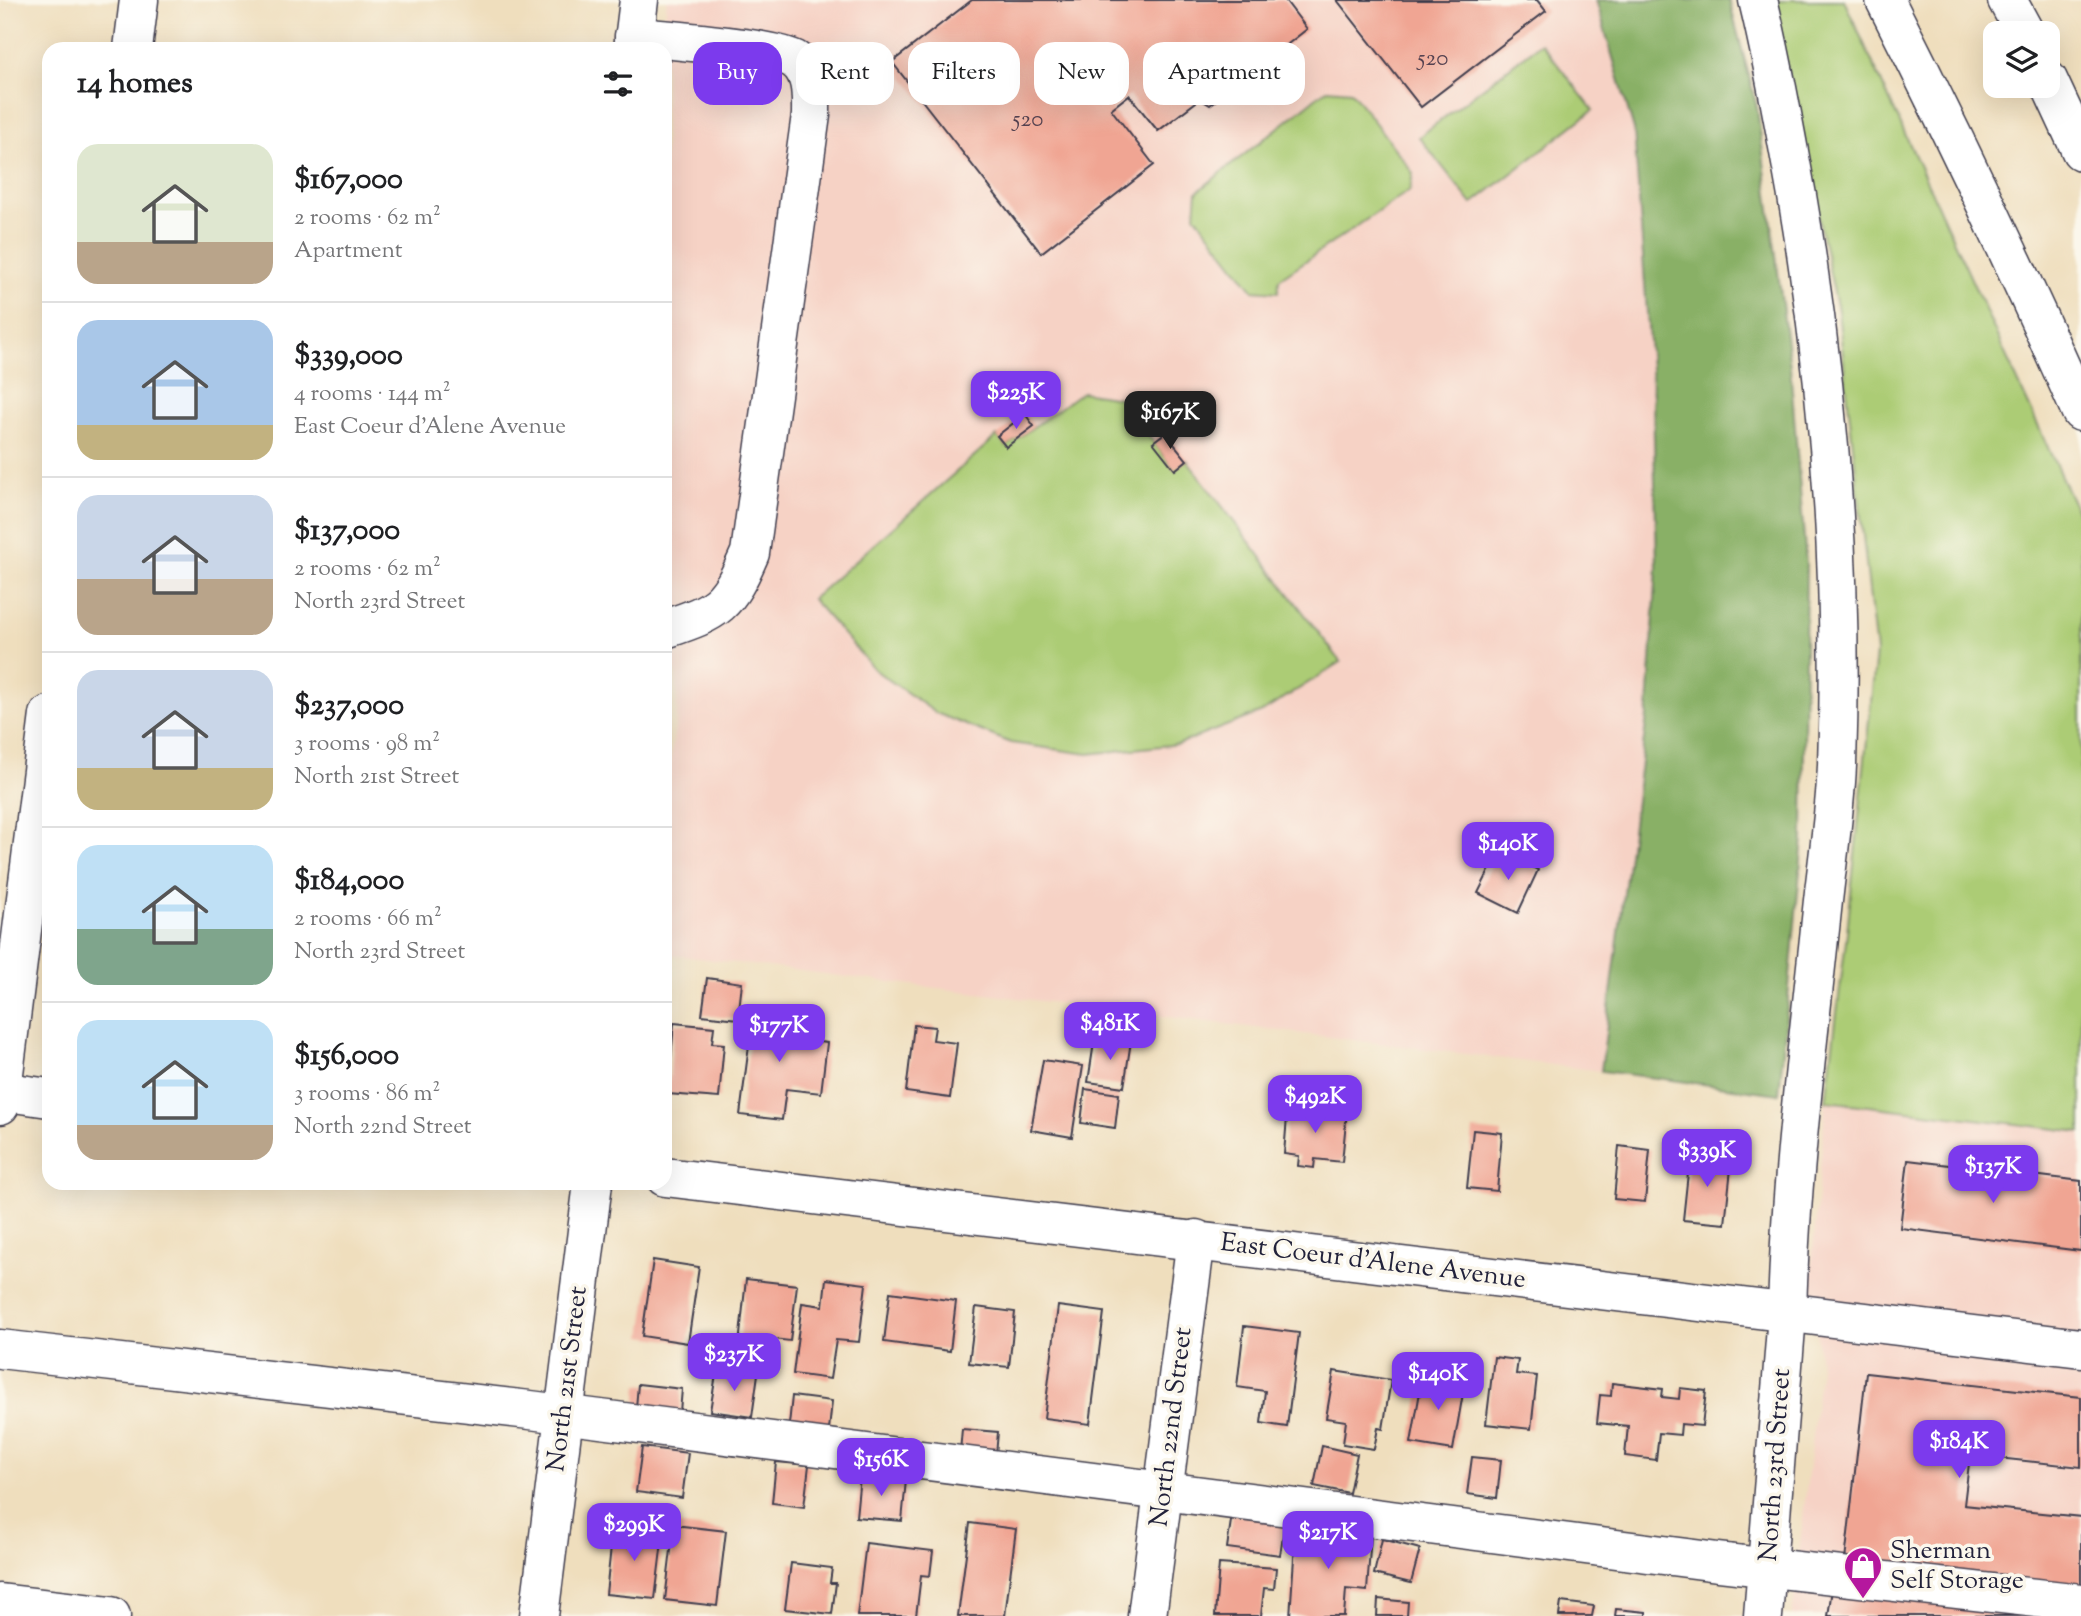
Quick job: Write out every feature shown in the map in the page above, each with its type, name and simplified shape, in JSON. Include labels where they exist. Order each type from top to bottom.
[{"type":"main road","points":[[134,42],[139,0]]},
{"type":"main road","name":"North 23rd Street","points":[[1758,0],[1781,102],[1811,281],[1829,426],[1839,599],[1837,768],[1788,1262],[1787,1315],[1763,1616]]},
{"type":"main road","points":[[1885,0],[1940,104],[2012,256],[2081,412]]},
{"type":"main road","points":[[2007,0],[2018,21]]},
{"type":"main road","points":[[635,28],[770,52],[796,60],[811,83],[811,115],[750,553],[736,585],[722,604],[704,616],[672,627]]},
{"type":"main road","points":[[2056,98],[2081,151]]},
{"type":"main road","points":[[42,771],[1,1096],[42,1098]]},
{"type":"main road","name":"East Coeur d'Alene Avenue","points":[[672,1178],[1196,1239],[1787,1315],[2081,1348]]},
{"type":"main road","name":"North 21st Street","points":[[539,1616],[592,1190]]},
{"type":"main road","name":"North 22nd Street","points":[[1147,1616],[1196,1239]]},
{"type":"main road","points":[[0,1349],[563,1414],[1768,1568],[2081,1603]]},
{"type":"main road","points":[[0,1603],[111,1616]]},
{"type":"shaded area","points":[[667,0],[1596,0],[1634,130],[1653,397],[1657,567],[1648,708],[1601,1071],[672,955],[672,751],[677,710],[676,673],[672,660],[672,42],[662,42]]},
{"type":"shaded area","points":[[1826,1101],[2081,1132],[2081,1616],[1792,1616],[1820,1367],[1811,1274]]},
{"type":"green space","points":[[1596,0],[1729,0],[1757,107],[1790,366],[1806,563],[1803,838],[1779,1094],[1601,1071],[1648,708],[1657,567],[1653,397],[1634,130]]},
{"type":"green space","points":[[1772,0],[1844,0],[2081,520],[2081,1132],[1826,1101],[1847,932],[1876,653],[1838,311]]},
{"type":"green space","points":[[1541,43],[1593,110],[1472,204],[1419,137]]},
{"type":"green space","points":[[1327,89],[1351,91],[1413,173],[1410,190],[1279,279],[1278,292],[1253,290],[1195,215],[1197,192]]},
{"type":"green space","points":[[1082,392],[1119,398],[1174,469],[1187,460],[1341,662],[1262,712],[1179,744],[1088,754],[1011,743],[936,713],[875,670],[812,599],[997,436],[1006,447]]},
{"type":"building","points":[[972,0],[1285,0],[1307,29],[1290,42],[1143,42],[1143,105],[1192,105],[1158,131],[1129,95],[1129,42],[1034,42],[1034,105],[1116,105],[1111,109],[1154,165],[1041,253],[926,105],[1020,105],[1020,42],[918,42]]},
{"type":"building","points":[[1337,0],[1537,0],[1546,11],[1421,107]]},
{"type":"building","points":[[908,50],[908,83],[894,65],[894,60]]},
{"type":"building","points":[[1025,414],[1034,426],[1006,447],[997,436]]},
{"type":"building","points":[[1165,433],[1187,460],[1175,470],[1153,442]]},
{"type":"building","points":[[1499,851],[1538,870],[1518,913],[1478,893]]},
{"type":"building","points":[[707,978],[742,983],[738,1019],[702,1015]]},
{"type":"building","points":[[754,1007],[796,1012],[793,1039],[827,1043],[821,1093],[786,1089],[782,1120],[740,1115]]},
{"type":"building","points":[[674,1023],[714,1027],[712,1043],[724,1044],[719,1098],[672,1094]]},
{"type":"building","points":[[914,1025],[935,1027],[933,1040],[957,1043],[950,1098],[906,1092]]},
{"type":"building","points":[[1095,1036],[1131,1041],[1124,1087],[1088,1082]]},
{"type":"building","points":[[1043,1060],[1083,1066],[1072,1137],[1031,1130]]},
{"type":"building","points":[[1085,1089],[1119,1094],[1115,1128],[1081,1123]]},
{"type":"building","points":[[1288,1105],[1347,1111],[1342,1162],[1315,1159],[1314,1168],[1298,1166],[1299,1156],[1284,1154]]},
{"type":"building","points":[[1473,1130],[1502,1133],[1497,1191],[1467,1188]]},
{"type":"building","points":[[1619,1146],[1650,1150],[1645,1202],[1614,1199]]},
{"type":"building","points":[[1690,1154],[1732,1159],[1725,1224],[1683,1220]]},
{"type":"building","points":[[1908,1160],[2081,1181],[2081,1251],[1900,1228]]},
{"type":"building","points":[[653,1260],[699,1267],[688,1343],[642,1336]]},
{"type":"building","points":[[746,1279],[797,1285],[790,1341],[765,1338],[763,1357],[738,1354]]},
{"type":"building","points":[[826,1279],[866,1284],[859,1342],[836,1340],[830,1379],[793,1374],[802,1303],[823,1306]]},
{"type":"building","points":[[890,1292],[956,1301],[950,1351],[884,1342]]},
{"type":"building","points":[[1058,1306],[1104,1312],[1090,1424],[1044,1418]]},
{"type":"building","points":[[976,1307],[1015,1312],[1009,1367],[969,1363]]},
{"type":"building","points":[[1244,1326],[1299,1333],[1287,1427],[1261,1423],[1265,1391],[1237,1387]]},
{"type":"building","points":[[1494,1357],[1518,1360],[1516,1374],[1537,1376],[1531,1429],[1486,1424]]},
{"type":"building","points":[[717,1368],[758,1374],[752,1417],[710,1411]]},
{"type":"building","points":[[1334,1371],[1391,1380],[1383,1429],[1378,1428],[1374,1449],[1343,1444],[1346,1421],[1326,1418]]},
{"type":"building","points":[[1866,1373],[2081,1397],[2081,1467],[1970,1455],[1964,1505],[2081,1517],[2081,1586],[1845,1561]]},
{"type":"building","points":[[1423,1375],[1465,1382],[1453,1450],[1411,1443]]},
{"type":"building","points":[[1612,1383],[1663,1389],[1662,1397],[1679,1399],[1680,1388],[1706,1391],[1702,1426],[1681,1424],[1680,1435],[1659,1433],[1656,1460],[1625,1456],[1628,1426],[1597,1423],[1600,1395],[1611,1396]]},
{"type":"building","points":[[638,1384],[682,1389],[680,1412],[636,1408]]},
{"type":"building","points":[[792,1396],[832,1401],[829,1430],[789,1425]]},
{"type":"building","points":[[962,1429],[998,1432],[996,1455],[960,1452]]},
{"type":"building","points":[[1322,1446],[1357,1454],[1349,1493],[1314,1486]]},
{"type":"building","points":[[642,1447],[688,1453],[682,1498],[636,1492]]},
{"type":"building","points":[[1472,1457],[1501,1460],[1497,1498],[1467,1494]]},
{"type":"building","points":[[776,1462],[809,1465],[804,1507],[772,1503]]},
{"type":"building","points":[[860,1476],[906,1480],[902,1521],[856,1517]]},
{"type":"building","points":[[1232,1514],[1285,1522],[1280,1555],[1227,1548]]},
{"type":"building","points":[[970,1523],[1016,1529],[1005,1616],[958,1616]]},
{"type":"building","points":[[674,1525],[726,1531],[717,1606],[665,1600]]},
{"type":"building","points":[[613,1528],[663,1533],[655,1599],[606,1594]]},
{"type":"building","points":[[1296,1529],[1371,1535],[1367,1591],[1346,1589],[1344,1616],[1290,1616]]},
{"type":"building","points":[[1382,1539],[1420,1549],[1411,1583],[1374,1574]]},
{"type":"building","points":[[866,1543],[933,1551],[930,1576],[921,1575],[916,1616],[857,1616]]},
{"type":"building","points":[[791,1563],[832,1568],[830,1583],[836,1583],[832,1614],[785,1609]]},
{"type":"building","points":[[1219,1564],[1276,1568],[1274,1589],[1264,1588],[1261,1616],[1215,1616]]},
{"type":"building","name":"Sherman Self Storage","points":[[1832,1589],[2032,1616],[1828,1616]]},
{"type":"building","points":[[1378,1599],[1408,1602],[1407,1616],[1377,1616]]},
{"type":"building","points":[[1561,1602],[1594,1606],[1592,1616],[1559,1616]]},
{"type":"building","points":[[1616,1609],[1646,1612],[1646,1616],[1615,1616]]},
{"type":"place","name":"Sherman Self Storage","points":[[1863,1600]]}]
